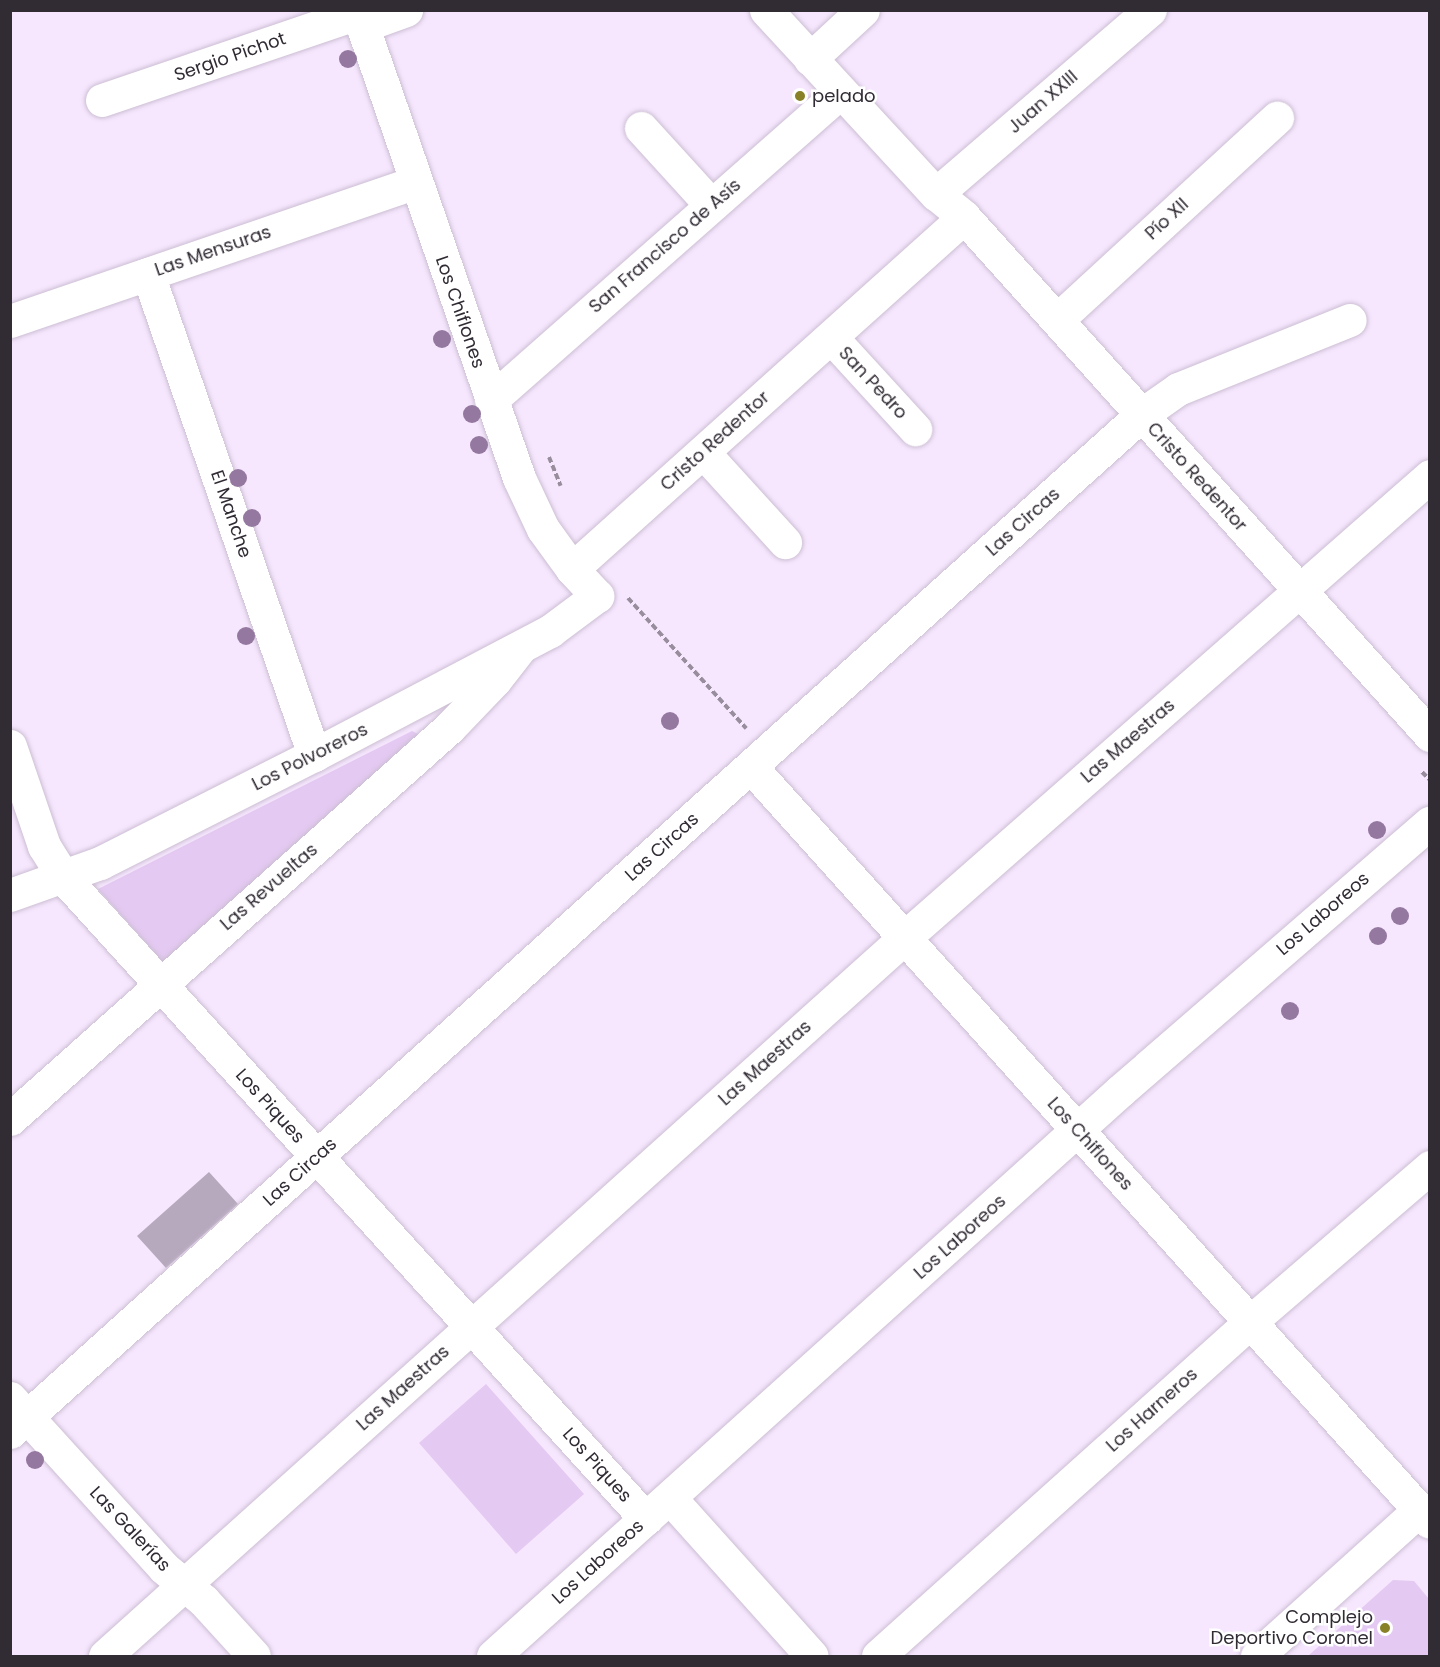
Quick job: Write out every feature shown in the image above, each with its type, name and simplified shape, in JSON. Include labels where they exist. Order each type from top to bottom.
[{"type":"street","name":"Sergio Pichot","points":[[102,100],[359,16],[406,10]]},
{"type":"street","name":"Cristo Redentor","points":[[766,10],[936,194],[964,217],[1430,735]]},
{"type":"street","points":[[810,59],[863,10]]},
{"type":"street","name":"Juan XXIII","points":[[936,194],[1149,10]]},
{"type":"street","name":"Los Chiflones","points":[[359,16],[491,400],[530,505],[572,569],[612,597]]},
{"type":"street","name":"San Francisco de Asís","points":[[491,400],[840,92]]},
{"type":"street","name":"Pío XII","points":[[1057,320],[1276,118]]},
{"type":"street","points":[[641,128],[711,205]]},
{"type":"street","name":"Las Mensuras","points":[[10,321],[415,182]]},
{"type":"street","name":"Cristo Redentor","points":[[572,569],[964,217]]},
{"type":"street","name":"El Manche","points":[[148,274],[314,755]]},
{"type":"street","name":"Las Circas","points":[[16,1416],[317,1156],[1141,415],[1178,389],[1350,320]]},
{"type":"street","name":"San Pedro","points":[[831,337],[915,429]]},
{"type":"street","points":[[703,452],[785,542]]},
{"type":"street","name":"Las Maestras","points":[[105,1656],[904,938],[1430,476]]},
{"type":"street","name":"Los Polvoreros","points":[[10,895],[100,863],[520,648],[612,597]]},
{"type":"street","name":"Las Revueltas","points":[[10,1119],[449,728],[495,680],[520,648]]},
{"type":"street","name":"Los Piques","points":[[10,746],[45,846],[63,877],[646,1519]]},
{"type":"street","name":"Los Chiflones","points":[[759,759],[904,938],[1424,1516]]},
{"type":"street","name":"Los Laboreos","points":[[493,1656],[1077,1131],[1430,822]]},
{"type":"street","name":"Los Harneros","points":[[878,1656],[1250,1323],[1430,1167]]},
{"type":"street","name":"Las Galerías","points":[[16,1416],[165,1568],[204,1601],[254,1656]]},
{"type":"street","points":[[670,1498],[812,1656]]},
{"type":"street","points":[[1257,1656],[1424,1516]]},
{"type":"path","points":[[547,455],[555,467],[562,490]]},
{"type":"path","points":[[612,597],[759,759]]},
{"type":"path","points":[[1422,772],[1430,780]]},
{"type":"shaded area","points":[[412,731],[422,736],[167,967],[98,889]]},
{"type":"shaded area","points":[[486,1384],[584,1494],[516,1554],[419,1443]]},
{"type":"shaded area","name":"Complejo Deportivo Coronel","points":[[1393,1580],[1414,1581],[1429,1599],[1429,1656],[1308,1656]]},
{"type":"building","points":[[209,1172],[238,1204],[166,1268],[137,1236]]},
{"type":"place","name":"pelado","points":[[800,96]]},
{"type":"place","name":"Complejo Deportivo Coronel","points":[[1385,1628]]}]
